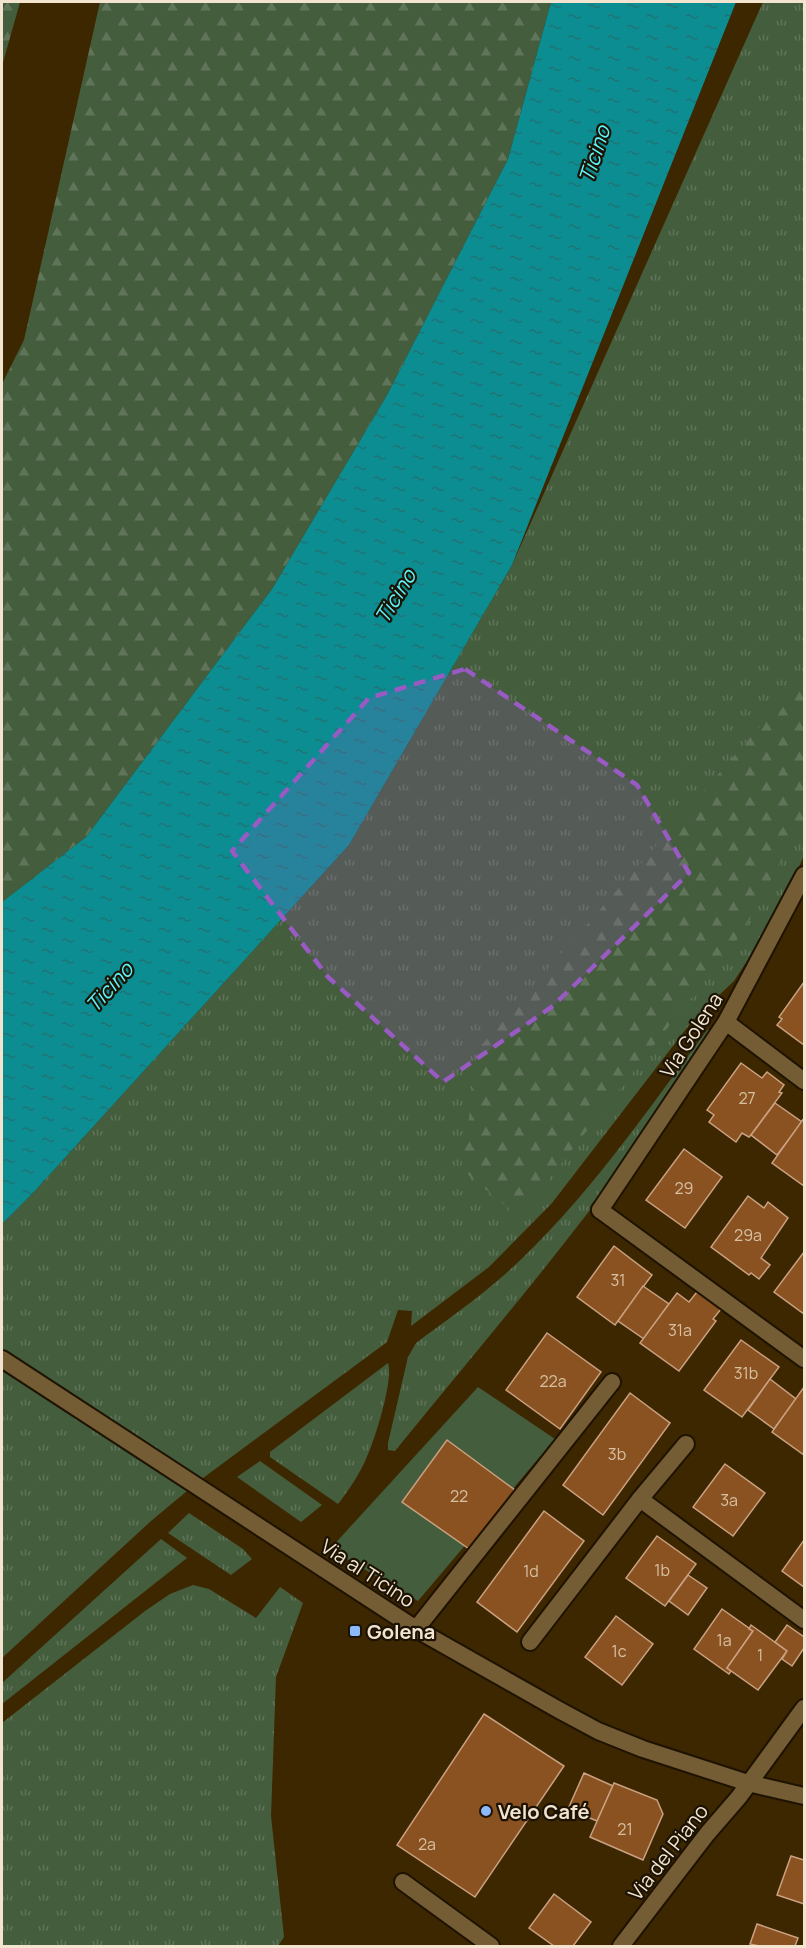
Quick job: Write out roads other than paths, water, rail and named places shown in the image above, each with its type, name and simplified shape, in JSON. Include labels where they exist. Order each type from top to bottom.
[{"type":"street","name":"Via Golena","points":[[804,875],[726,1022],[600,1210],[804,1359]]},
{"type":"street","points":[[726,1022],[804,1081]]},
{"type":"street","name":"Via al Ticino","points":[[2,1359],[416,1629],[598,1731],[747,1784],[804,1796]]},
{"type":"street","points":[[416,1629],[612,1382]]},
{"type":"street","points":[[530,1642],[640,1498],[686,1444]]},
{"type":"street","points":[[640,1498],[804,1620]]},
{"type":"street","name":"Via del Piano","points":[[621,1947],[780,1742],[804,1707]]},
{"type":"street","points":[[404,1882],[491,1947]]},
{"type":"water","name":"Ticino","points":[[551,2],[736,2],[512,565],[349,845],[33,1193],[2,1224],[2,902],[86,837],[272,589],[387,395],[508,159]]},
{"type":"place","name":"Golena","points":[[355,1631]]},
{"type":"place","name":"Velo Café","points":[[486,1811]]}]
